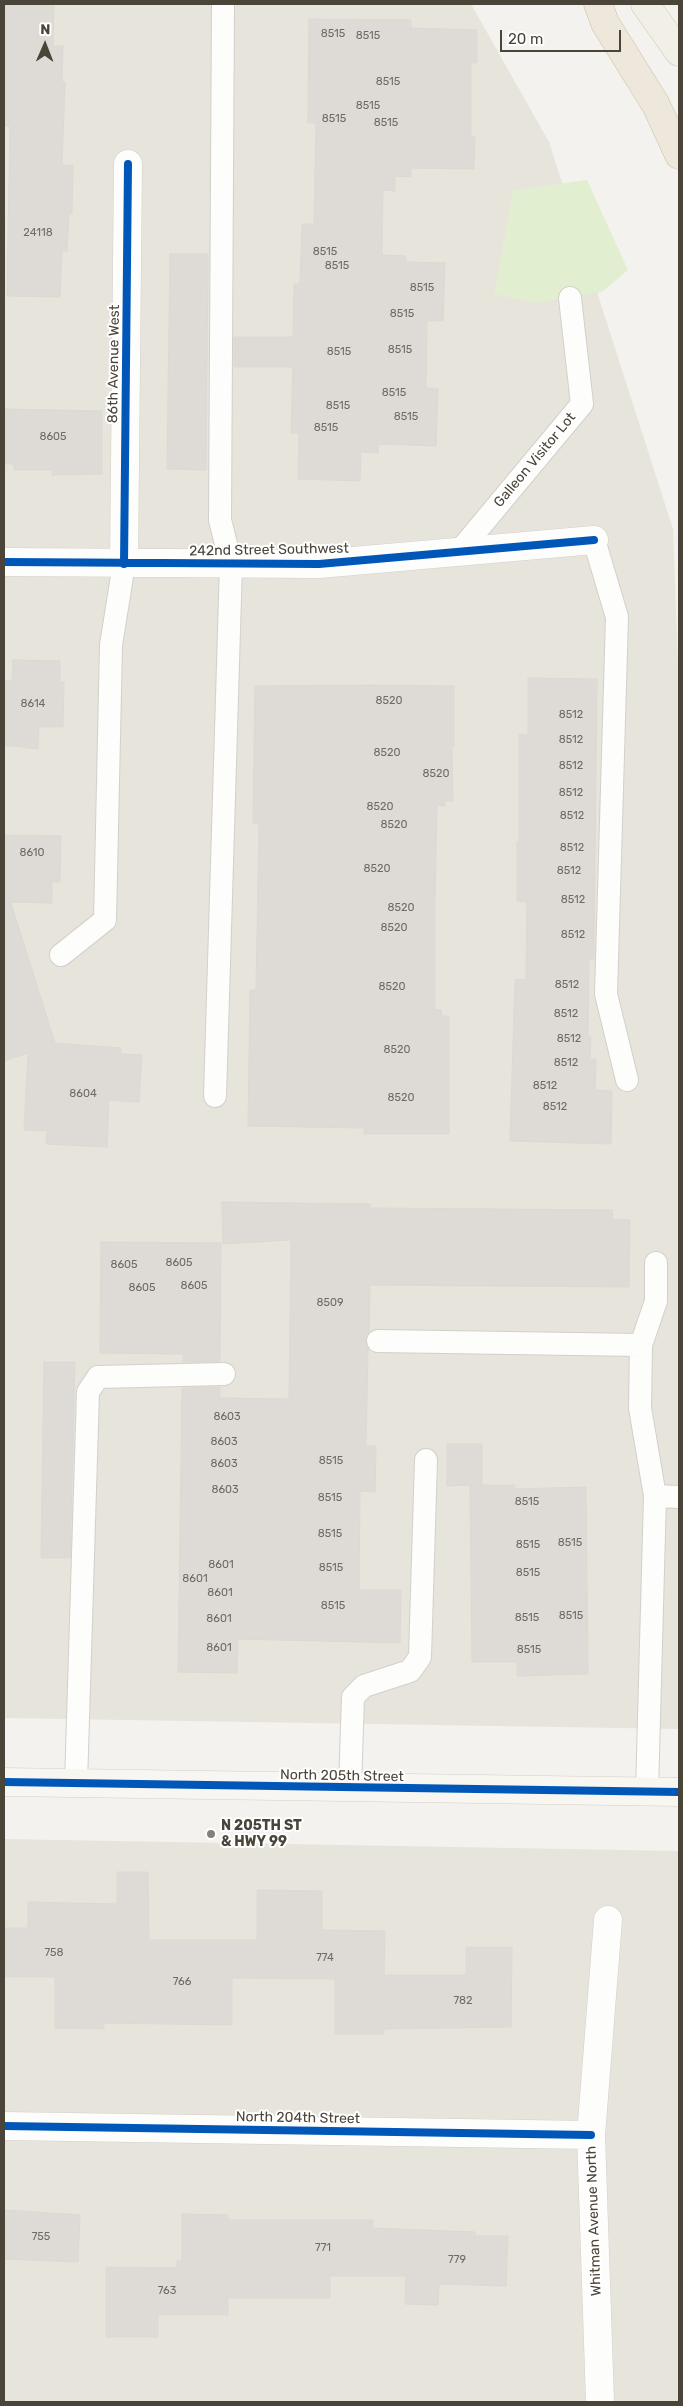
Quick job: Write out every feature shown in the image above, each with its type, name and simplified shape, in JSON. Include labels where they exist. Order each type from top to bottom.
[{"type":"highway","points":[[598,4],[605,23],[656,104],[679,155]]},
{"type":"main road","points":[[645,4],[679,52]]},
{"type":"street","name":"86th Avenue West","points":[[124,564],[128,164]]},
{"type":"street","name":"242nd Street Southwest","points":[[4,562],[318,564],[594,540]]},
{"type":"street","name":"North 205th Street","points":[[4,1782],[679,1792]]},
{"type":"street","name":"Whitman Avenue North","points":[[600,2402],[592,2135],[608,1920]]},
{"type":"street","name":"North 204th Street","points":[[4,2126],[592,2135]]},
{"type":"lane","points":[[215,1096],[231,564],[220,520],[224,4]]},
{"type":"lane","name":"Galleon Visitor Lot","points":[[458,553],[582,404],[570,298]]},
{"type":"lane","points":[[594,540],[617,617],[606,994],[627,1080]]},
{"type":"lane","points":[[61,955],[105,920],[111,645],[124,564]]},
{"type":"lane","points":[[647,1792],[655,1496],[640,1408],[641,1345],[656,1300],[656,1263]]},
{"type":"lane","points":[[378,1341],[641,1345]]},
{"type":"lane","points":[[76,1784],[88,1392],[98,1377],[224,1374]]},
{"type":"lane","points":[[350,1788],[354,1697],[364,1686],[410,1671],[420,1658],[426,1460]]},
{"type":"lane","points":[[655,1496],[679,1497]]},
{"type":"shaded area","points":[[4,4],[471,4],[549,142],[673,529],[679,691],[679,1729],[4,1718]]},
{"type":"shaded area","points":[[4,1839],[679,1851],[679,2402],[4,2402]]},
{"type":"green space","points":[[587,180],[628,270],[602,292],[536,303],[494,294],[513,190]]},
{"type":"building","points":[[4,4],[54,4],[53,46],[63,46],[62,82],[65,82],[62,165],[73,165],[72,214],[69,214],[67,251],[62,251],[60,297],[7,296],[10,126],[4,126]]},
{"type":"building","points":[[309,19],[411,20],[411,28],[477,30],[477,63],[471,63],[471,136],[475,136],[474,169],[411,168],[411,177],[395,176],[395,191],[383,190],[382,255],[406,256],[406,262],[445,263],[443,321],[427,321],[426,388],[438,389],[436,446],[379,444],[378,453],[361,452],[360,481],[298,479],[299,433],[291,433],[293,367],[234,367],[234,337],[293,337],[294,284],[300,284],[302,224],[314,224],[316,123],[308,123]]},
{"type":"building","points":[[170,254],[208,254],[206,470],[167,469]]},
{"type":"building","points":[[4,409],[102,411],[102,474],[52,475],[52,470],[14,470],[14,464],[4,464]]},
{"type":"building","points":[[13,660],[60,661],[60,682],[64,682],[63,727],[39,727],[38,749],[4,745],[4,680],[12,681]]},
{"type":"building","points":[[528,678],[597,679],[594,959],[589,959],[588,1037],[591,1037],[590,1059],[596,1059],[595,1090],[612,1091],[611,1144],[510,1141],[515,979],[526,980],[527,902],[517,901],[517,842],[519,842],[519,734],[528,735]]},
{"type":"building","points":[[255,686],[454,686],[453,801],[445,801],[445,806],[437,805],[435,900],[435,1009],[441,1010],[442,1016],[449,1016],[449,1134],[364,1134],[364,1128],[248,1126],[250,990],[256,990],[259,823],[253,823]]},
{"type":"building","points":[[4,835],[61,836],[60,882],[52,882],[52,903],[5,902]]},
{"type":"building","points":[[11,903],[55,1043],[121,1048],[121,1054],[142,1055],[139,1102],[109,1100],[107,1147],[46,1144],[47,1131],[24,1130],[28,1053],[4,1061],[4,904]]},
{"type":"building","points":[[222,1202],[370,1204],[370,1208],[613,1210],[612,1219],[630,1220],[629,1287],[370,1285],[369,1332],[365,1340],[368,1349],[366,1446],[376,1446],[375,1492],[360,1491],[359,1590],[401,1590],[400,1643],[238,1639],[237,1673],[178,1672],[182,1388],[220,1387],[220,1398],[289,1399],[291,1240],[223,1244]]},
{"type":"building","points":[[101,1242],[221,1243],[220,1361],[183,1362],[183,1354],[100,1353]]},
{"type":"building","points":[[44,1362],[75,1362],[70,1558],[41,1558]]},
{"type":"building","points":[[447,1444],[482,1444],[482,1485],[515,1485],[515,1489],[586,1487],[588,1674],[517,1676],[517,1662],[472,1662],[470,1485],[447,1486]]},
{"type":"building","points":[[117,1872],[148,1872],[149,1940],[257,1940],[257,1890],[322,1891],[322,1930],[385,1931],[384,1975],[466,1975],[466,1947],[512,1947],[511,2027],[384,2029],[384,2034],[335,2034],[335,1979],[232,1978],[232,2025],[104,2023],[104,2029],[55,2028],[55,1977],[4,1977],[4,1928],[28,1928],[28,1902],[117,1904]]},
{"type":"building","points":[[4,2210],[80,2215],[78,2262],[4,2259]]},
{"type":"building","points":[[182,2214],[228,2215],[228,2220],[373,2220],[373,2228],[475,2232],[475,2236],[508,2236],[506,2286],[439,2284],[438,2305],[405,2304],[406,2276],[330,2276],[330,2298],[228,2298],[228,2315],[158,2315],[158,2337],[106,2337],[106,2267],[177,2268],[177,2261],[182,2261]]},
{"type":"cycle path","points":[[124,564],[128,164]]},
{"type":"cycle path","points":[[4,562],[319,564],[594,540]]},
{"type":"cycle path","points":[[4,1782],[679,1792]]},
{"type":"cycle path","points":[[4,2126],[591,2135]]},
{"type":"place","name":"N 205TH ST & HWY 99","points":[[211,1834]]}]
